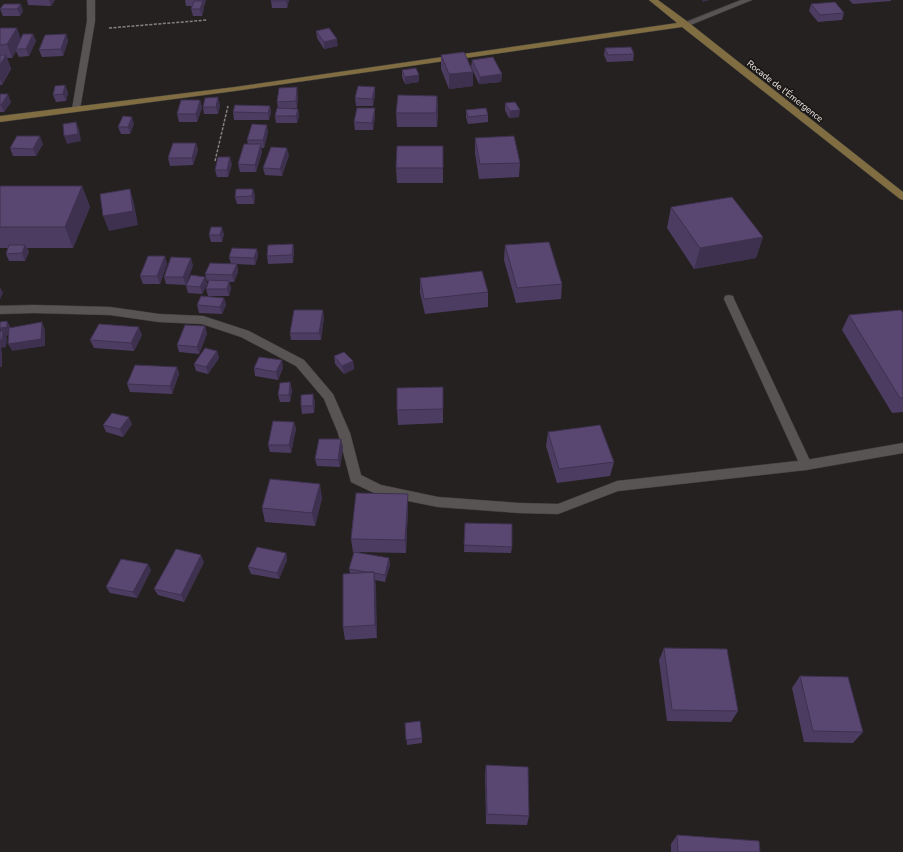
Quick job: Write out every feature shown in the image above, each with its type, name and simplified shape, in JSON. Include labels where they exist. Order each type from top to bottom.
[{"type":"street","points":[[76,109],[91,21],[91,0]]},
{"type":"street","name":"Rocade de l'Émergence","points":[[653,0],[903,197]]},
{"type":"street","points":[[0,119],[235,89],[685,24],[748,0]]},
{"type":"street","points":[[729,299],[806,465]]},
{"type":"street","points":[[0,310],[34,309],[110,311],[159,318],[203,320],[245,334],[300,363],[329,397],[344,433],[355,478],[378,490],[438,502],[519,508],[558,509],[617,486],[806,465],[903,448]]},
{"type":"path","points":[[88,32],[115,27],[207,20]]},
{"type":"path","points":[[215,161],[228,106],[235,89]]},
{"type":"building","points":[[286,0],[286,1],[271,1]]},
{"type":"building","points":[[194,1],[203,1],[200,9],[191,9]]},
{"type":"building","points":[[835,2],[844,13],[820,15],[811,4]]},
{"type":"building","points":[[4,4],[21,4],[17,9],[0,9]]},
{"type":"building","points":[[0,28],[17,28],[7,44],[0,45]]},
{"type":"building","points":[[329,28],[337,39],[324,42],[316,31]]},
{"type":"building","points":[[23,34],[33,34],[26,49],[16,49]]},
{"type":"building","points":[[66,34],[61,49],[39,50],[45,35]]},
{"type":"building","points":[[631,47],[634,54],[608,55],[605,48]]},
{"type":"building","points":[[464,52],[473,72],[449,74],[441,55]]},
{"type":"building","points":[[0,55],[6,55],[0,65]]},
{"type":"building","points":[[493,57],[502,74],[480,77],[472,60]]},
{"type":"building","points":[[416,68],[419,75],[405,77],[402,70]]},
{"type":"building","points":[[65,85],[63,94],[53,95],[55,86]]},
{"type":"building","points":[[358,86],[375,87],[372,99],[355,98]]},
{"type":"building","points":[[297,87],[296,101],[277,102],[279,88]]},
{"type":"building","points":[[0,94],[8,94],[1,105],[0,105]]},
{"type":"building","points":[[398,95],[437,96],[436,113],[396,113]]},
{"type":"building","points":[[218,97],[216,107],[203,107],[205,98]]},
{"type":"building","points":[[181,100],[200,100],[196,114],[177,114]]},
{"type":"building","points":[[515,102],[520,110],[510,111],[505,103]]},
{"type":"building","points":[[235,105],[270,106],[268,113],[233,112]]},
{"type":"building","points":[[277,108],[298,109],[296,116],[275,116]]},
{"type":"building","points":[[357,108],[375,108],[372,123],[354,122]]},
{"type":"building","points":[[486,108],[488,115],[468,117],[466,110]]},
{"type":"building","points":[[123,116],[132,117],[128,127],[118,127]]},
{"type":"building","points":[[76,122],[78,134],[64,136],[63,124]]},
{"type":"building","points":[[252,124],[267,125],[263,140],[247,140]]},
{"type":"building","points":[[17,136],[40,136],[33,149],[10,148]]},
{"type":"building","points":[[514,136],[520,163],[480,164],[475,138]]},
{"type":"building","points":[[173,143],[196,143],[192,158],[168,158]]},
{"type":"building","points":[[244,144],[261,144],[255,165],[238,164]]},
{"type":"building","points":[[397,146],[443,146],[443,168],[396,168]]},
{"type":"building","points":[[271,147],[287,148],[280,169],[263,168]]},
{"type":"building","points":[[218,157],[230,157],[227,170],[215,170]]},
{"type":"building","points":[[0,186],[82,186],[65,227],[0,227]]},
{"type":"building","points":[[130,189],[133,211],[103,216],[100,194]]},
{"type":"building","points":[[236,189],[253,189],[252,196],[235,197]]},
{"type":"building","points":[[732,197],[763,237],[700,248],[671,207]]},
{"type":"building","points":[[211,227],[222,227],[220,235],[209,235]]},
{"type":"building","points":[[549,242],[562,284],[517,288],[505,245]]},
{"type":"building","points":[[293,244],[292,255],[267,256],[268,245]]},
{"type":"building","points":[[9,245],[25,245],[22,253],[6,254]]},
{"type":"building","points":[[232,248],[257,249],[254,258],[229,257]]},
{"type":"building","points":[[148,256],[165,256],[157,276],[140,276]]},
{"type":"building","points":[[171,257],[191,258],[183,277],[164,277]]},
{"type":"building","points":[[210,263],[237,264],[232,275],[205,274]]},
{"type":"building","points":[[482,271],[488,292],[424,299],[420,278]]},
{"type":"building","points":[[191,275],[205,277],[200,287],[186,286]]},
{"type":"building","points":[[209,280],[229,281],[227,289],[206,289]]},
{"type":"building","points":[[201,296],[224,298],[220,307],[197,305]]},
{"type":"building","points":[[294,310],[323,310],[319,333],[290,333]]},
{"type":"building","points":[[901,310],[903,313],[903,398],[900,398],[849,315]]},
{"type":"building","points":[[7,321],[7,327],[0,328],[0,322]]},
{"type":"building","points":[[42,322],[41,339],[8,344],[9,328]]},
{"type":"building","points":[[99,324],[139,327],[131,343],[90,340]]},
{"type":"building","points":[[185,325],[205,326],[197,347],[177,345]]},
{"type":"building","points":[[0,331],[3,331],[2,340],[0,340]]},
{"type":"building","points":[[205,348],[217,351],[206,367],[194,364]]},
{"type":"building","points":[[344,352],[353,361],[342,366],[334,356]]},
{"type":"building","points":[[259,357],[282,360],[276,372],[254,368]]},
{"type":"building","points":[[135,365],[177,367],[170,386],[127,384]]},
{"type":"building","points":[[290,382],[289,395],[278,395],[280,383]]},
{"type":"building","points":[[443,387],[443,409],[397,410],[397,388]]},
{"type":"building","points":[[313,394],[313,406],[301,406],[301,395]]},
{"type":"building","points":[[112,413],[129,417],[120,429],[103,425]]},
{"type":"building","points":[[273,421],[294,422],[289,445],[268,445]]},
{"type":"building","points":[[600,425],[614,462],[559,469],[548,432]]},
{"type":"building","points":[[319,439],[341,439],[338,460],[315,459]]},
{"type":"building","points":[[270,479],[320,484],[312,513],[262,508]]},
{"type":"building","points":[[356,493],[408,494],[405,540],[351,539]]},
{"type":"building","points":[[465,523],[512,524],[512,547],[464,545]]},
{"type":"building","points":[[257,547],[286,553],[277,573],[248,567]]},
{"type":"building","points":[[176,549],[201,555],[181,595],[154,589]]},
{"type":"building","points":[[354,552],[389,558],[385,575],[349,569]]},
{"type":"building","points":[[121,559],[148,564],[133,592],[106,587]]},
{"type":"building","points":[[374,572],[375,625],[343,627],[343,574]]},
{"type":"building","points":[[664,648],[727,649],[738,711],[672,710]]},
{"type":"building","points":[[800,676],[848,677],[863,732],[813,731]]},
{"type":"building","points":[[420,721],[422,738],[406,740],[405,723]]},
{"type":"building","points":[[486,765],[528,767],[529,816],[487,814]]},
{"type":"building","points":[[677,835],[759,841],[760,852],[678,852]]}]
